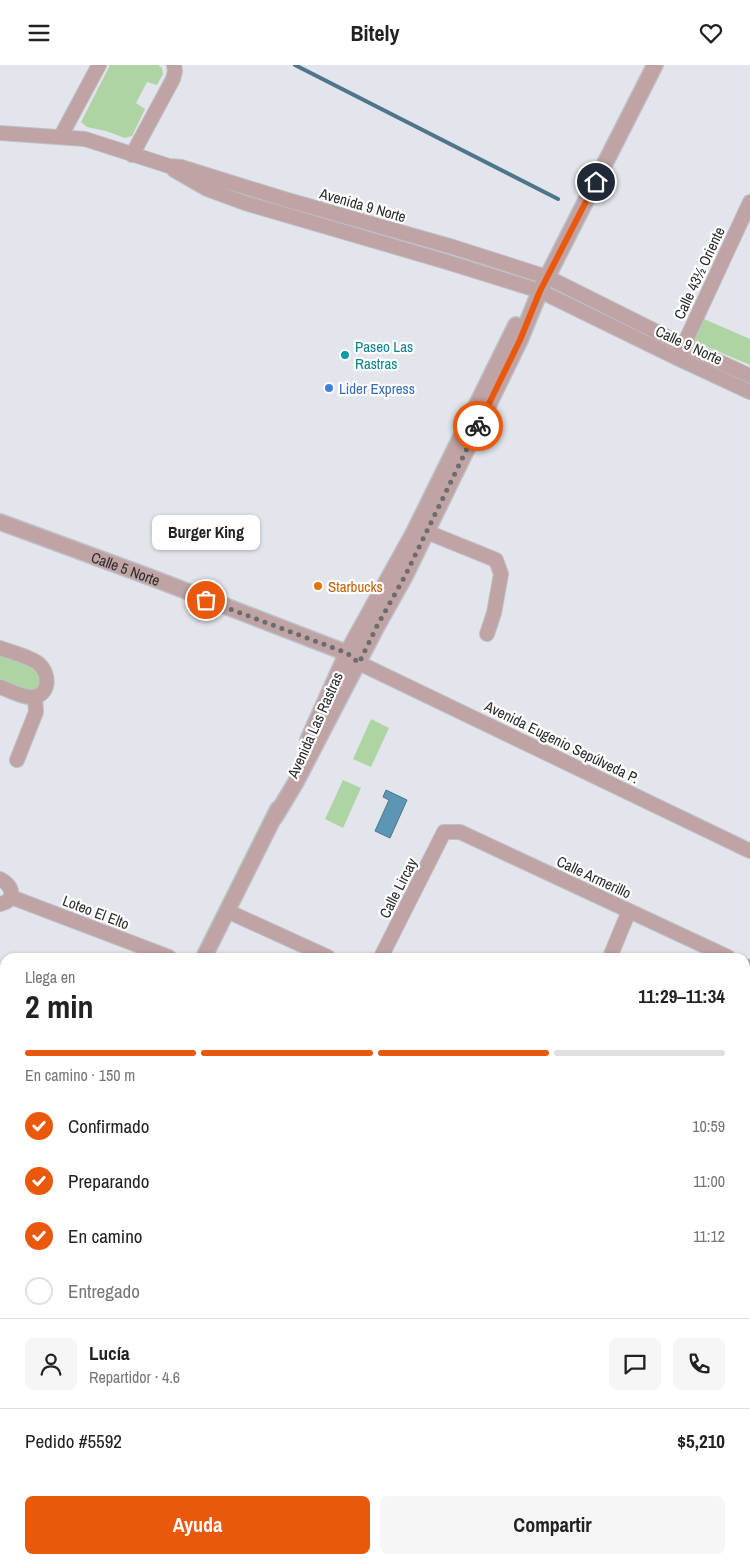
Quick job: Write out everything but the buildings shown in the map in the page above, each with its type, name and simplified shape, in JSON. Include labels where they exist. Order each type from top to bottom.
[{"type":"street","points":[[61,136],[99,65]]},
{"type":"street","name":"Avenida Las Rastras","points":[[206,953],[275,817],[296,782],[427,532],[520,340],[544,284],[655,65]]},
{"type":"street","points":[[132,155],[173,79],[174,66]]},
{"type":"street","name":"Avenida 9 Norte","points":[[0,133],[61,136],[95,141],[169,166],[180,167],[453,247],[544,284]]},
{"type":"street","name":"Avenida 9 Norte","points":[[169,166],[207,189],[245,203],[448,262],[544,284]]},
{"type":"street","points":[[280,214],[284,199]]},
{"type":"street","name":"Calle 43½ Oriente","points":[[677,358],[750,202]]},
{"type":"street","points":[[363,238],[366,223]]},
{"type":"street","points":[[448,262],[453,247]]},
{"type":"street","name":"Avenida Las Rastras","points":[[275,817],[290,779],[347,653],[412,534],[522,313],[544,284]]},
{"type":"street","name":"Calle 9 Norte","points":[[544,284],[620,314],[750,376]]},
{"type":"street","name":"Calle 9 Norte","points":[[544,284],[614,327],[750,392]]},
{"type":"street","points":[[614,327],[620,314]]},
{"type":"street","name":"Calle 5 Norte","points":[[0,521],[347,653],[359,663]]},
{"type":"street","points":[[427,532],[496,560],[501,574],[494,613],[487,634]]},
{"type":"street","points":[[0,648],[36,662],[45,670],[48,681],[40,695],[35,697],[26,696],[0,687]]},
{"type":"street","name":"Avenida Eugenio Sepúlveda P.","points":[[359,663],[750,851]]},
{"type":"street","points":[[17,760],[36,712],[35,697]]},
{"type":"street","name":"Calle Armerillo","points":[[444,832],[460,832],[719,953]]},
{"type":"street","name":"Calle Lircay","points":[[383,953],[444,832]]},
{"type":"street","name":"Loteo El Elto","points":[[0,879],[8,885],[11,892],[6,901],[157,953]]},
{"type":"street","points":[[227,911],[319,953]]},
{"type":"street","points":[[612,953],[629,911]]},
{"type":"green space","points":[[110,65],[158,65],[162,68],[163,74],[157,85],[147,82],[136,103],[145,109],[132,136],[125,138],[87,127],[81,122]]},
{"type":"green space","points":[[704,319],[750,339],[750,365],[694,341]]},
{"type":"green space","points":[[0,653],[28,664],[42,675],[39,688],[32,692],[0,682]]},
{"type":"green space","points":[[371,719],[389,728],[371,767],[353,759]]},
{"type":"green space","points":[[343,780],[361,788],[343,828],[325,819]]},
{"type":"water","points":[[386,790],[407,800],[390,838],[375,831],[389,800],[383,797]]},
{"type":"waterway","points":[[295,65],[558,199]]},
{"type":"way so far","points":[[206,600],[347,653],[359,663],[405,576],[478,426]]},
{"type":"place","name":"Paseo Las Rastras","points":[[345,355]]},
{"type":"place","name":"Lider Express","points":[[329,388]]},
{"type":"place","name":"Starbucks","points":[[318,586]]},
{"type":"place","name":"Burger King","points":[[206,600]]},
{"type":"route","points":[[478,426],[520,340],[540,291],[596,182]]}]
